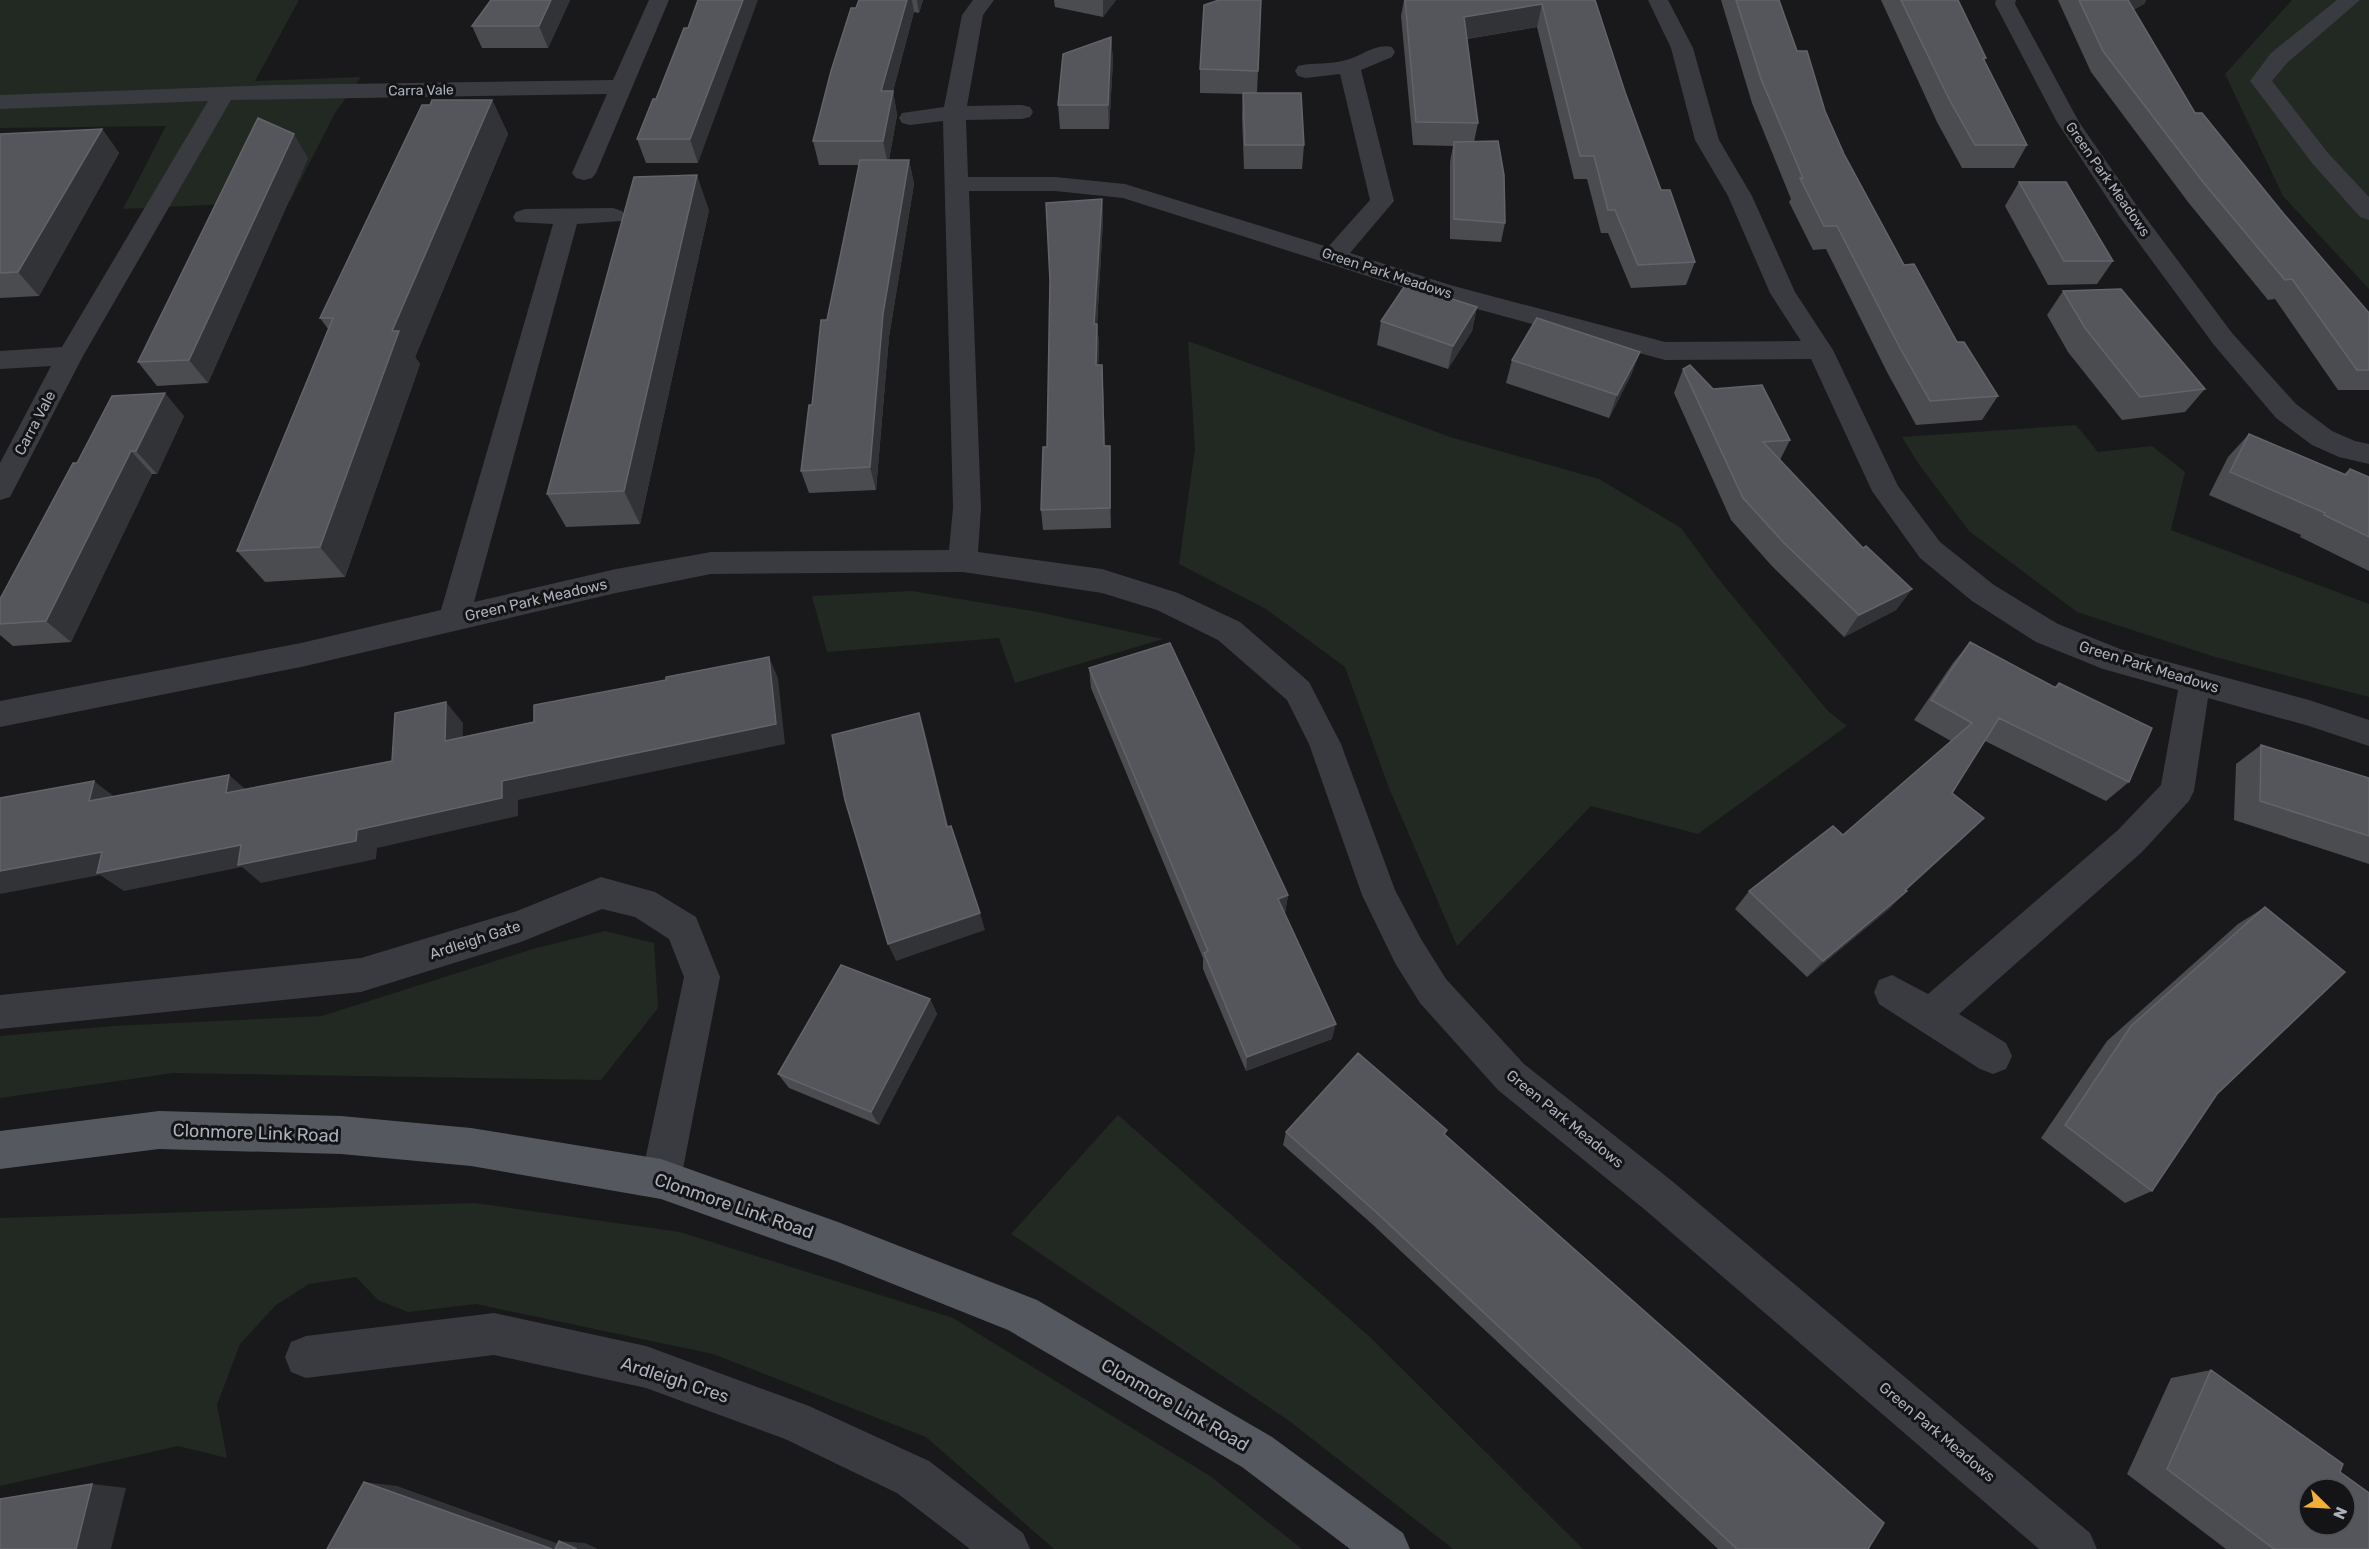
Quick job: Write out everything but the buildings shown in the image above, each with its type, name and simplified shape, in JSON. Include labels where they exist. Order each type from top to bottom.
[{"type":"main road","name":"Clonmore Link Road","points":[[0,1150],[159,1130],[341,1135],[471,1147],[661,1179],[838,1242],[1022,1315],[1257,1452],[1387,1549]]},
{"type":"street","points":[[584,172],[659,0]]},
{"type":"street","points":[[963,561],[967,508],[954,113],[973,15],[984,0]]},
{"type":"street","name":"Green Park Meadows","points":[[1658,0],[1682,48],[1707,140],[1740,196],[1783,293],[1820,350],[1886,491],[1930,550],[1983,593],[2047,633],[2114,660],[2309,713],[2369,733]]},
{"type":"street","name":"Green Park Meadows","points":[[2006,0],[2005,4],[2068,122],[2128,211],[2223,339],[2286,411],[2322,438],[2349,450],[2369,454]]},
{"type":"street","points":[[2350,0],[2279,58],[2261,81],[2320,158],[2369,212]]},
{"type":"street","points":[[1306,71],[1349,67],[1384,52]]},
{"type":"street","points":[[1334,256],[1382,201],[1349,67]]},
{"type":"street","name":"Carra Vale","points":[[0,102],[223,94],[620,87]]},
{"type":"street","name":"Carra Vale","points":[[0,490],[70,356],[223,94]]},
{"type":"street","points":[[910,118],[954,113],[1022,112]]},
{"type":"street","name":"Green Park Meadows","points":[[957,184],[1055,184],[1125,191],[1442,291],[1665,351],[1820,350]]},
{"type":"street","points":[[525,217],[614,216]]},
{"type":"street","name":"Green Park Meadows","points":[[567,217],[454,619],[616,581],[711,563],[963,561],[1101,581],[1167,601],[1229,631],[1298,691],[1325,744],[1379,896],[1408,951],[1433,991],[1510,1077],[1658,1195],[2074,1549]]},
{"type":"street","points":[[0,360],[70,356]]},
{"type":"street","points":[[0,714],[301,655],[454,619]]},
{"type":"street","points":[[1931,1015],[2130,841],[2177,791],[2195,682]]},
{"type":"street","name":"Ardleigh Gate","points":[[0,1012],[361,975],[521,926],[601,894],[643,903],[683,928],[702,977],[661,1179]]},
{"type":"street","points":[[1892,992],[1993,1056]]},
{"type":"street","name":"Ardleigh Cres","points":[[306,1357],[494,1334],[646,1367],[794,1421],[913,1477],[1007,1549]]},
{"type":"shaded area","points":[[0,0],[299,0],[255,81],[361,77],[335,113],[290,201],[123,209],[166,126],[0,128]]},
{"type":"shaded area","points":[[2292,0],[2369,0],[2369,289],[2283,196],[2225,74]]},
{"type":"shaded area","points":[[1188,341],[1450,437],[1599,479],[1681,528],[1716,576],[1828,711],[1847,726],[1698,834],[1591,806],[1457,946],[1389,788],[1345,667],[1266,609],[1179,564],[1195,448]]},
{"type":"shaded area","points":[[2076,425],[2098,452],[2152,446],[2185,472],[2171,530],[2369,604],[2369,697],[2215,657],[2077,612],[1969,531],[1918,463],[1902,437]]},
{"type":"shaded area","points":[[912,591],[1038,612],[1163,639],[1015,683],[999,638],[827,652],[812,596]]},
{"type":"shaded area","points":[[605,931],[654,943],[658,1008],[601,1080],[173,1073],[0,1098],[0,1036],[113,1026],[322,1016],[533,949]]},
{"type":"shaded area","points":[[1118,1115],[1370,1337],[1583,1549],[1453,1549],[1288,1420],[1011,1234]]},
{"type":"shaded area","points":[[475,1203],[680,1232],[953,1318],[1210,1476],[1302,1549],[1054,1549],[926,1437],[713,1354],[476,1304],[408,1312],[378,1300],[356,1277],[309,1284],[276,1305],[240,1344],[217,1405],[227,1458],[178,1446],[0,1486],[0,1218]]}]
